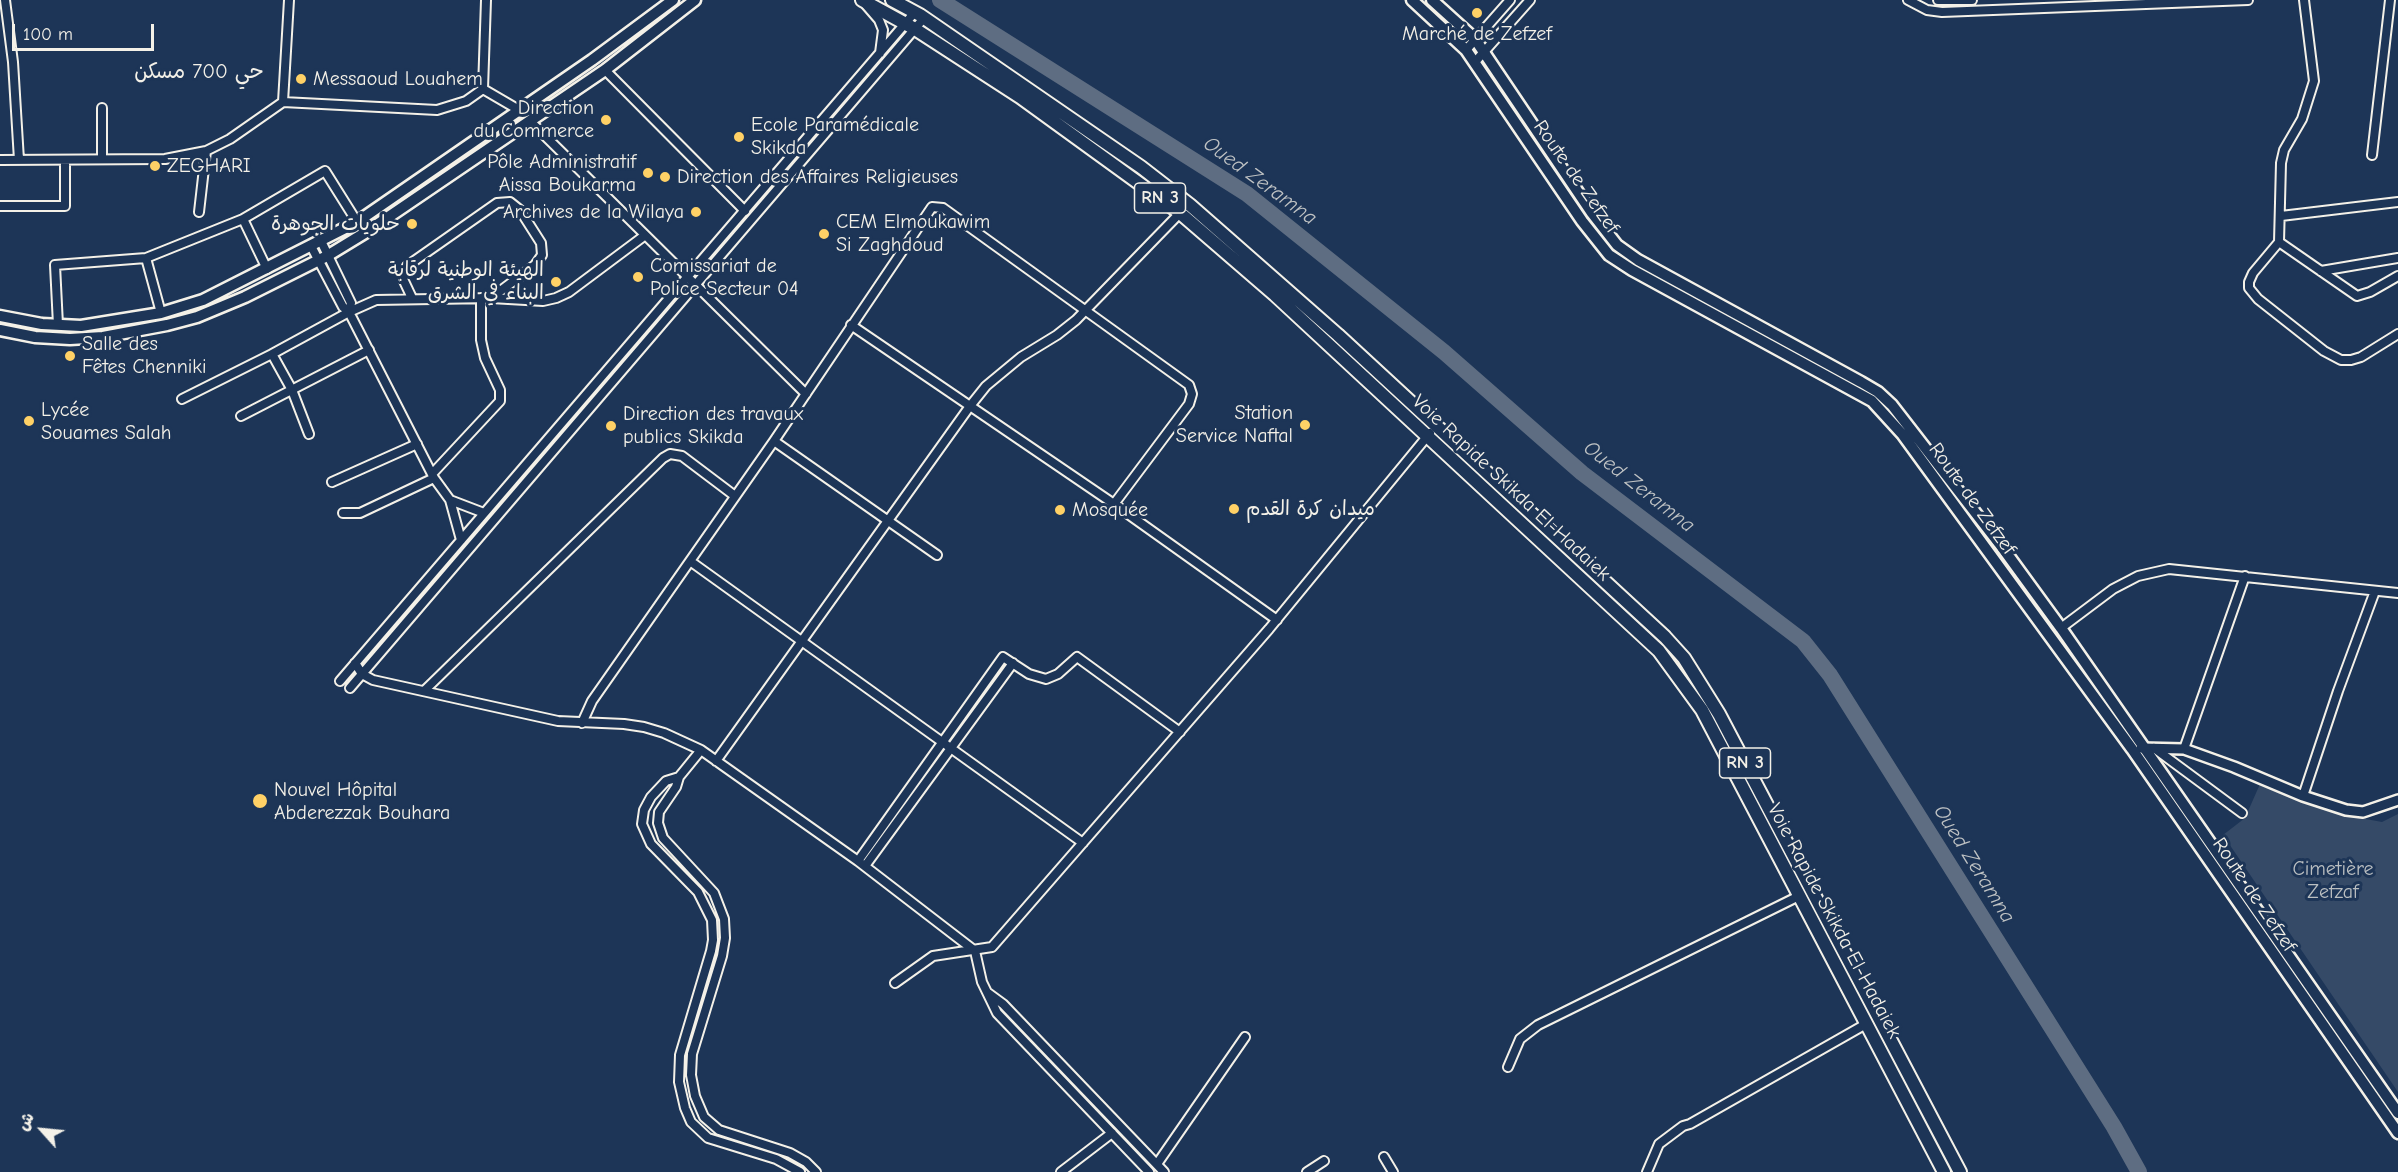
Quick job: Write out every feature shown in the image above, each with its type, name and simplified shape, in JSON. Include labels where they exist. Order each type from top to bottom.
[{"type":"highway","name":"Voie Rapide Skikda El-Hadaiek","points":[[861,0],[910,26],[1020,97],[1180,213],[1275,295],[1659,651],[1702,710],[1944,1172]]},
{"type":"highway","name":"Voie Rapide Skikda El-Hadaiek","points":[[892,0],[919,15],[1170,188],[1338,335],[1657,630],[1684,658],[1719,714],[1960,1172]]},
{"type":"main road","points":[[0,316],[42,324],[81,326],[161,313],[203,300],[357,222],[592,60],[673,0]]},
{"type":"main road","points":[[0,330],[35,337],[103,338],[158,327],[197,316],[244,297],[323,258],[368,231],[605,70],[695,0]]},
{"type":"main road","name":"Route de Zefzef","points":[[1412,0],[1466,50],[1582,221],[1609,255],[1632,270],[1872,401],[1902,435],[2132,749],[2398,1133]]},
{"type":"main road","name":"Route de Zefzef","points":[[1432,0],[1476,39],[1592,213],[1617,245],[1638,260],[1878,392],[1892,405],[2002,547],[2150,748],[2398,1113]]},
{"type":"main road","points":[[519,110],[531,122]]},
{"type":"street","points":[[5,0],[13,62],[19,160]]},
{"type":"street","points":[[283,102],[289,0]]},
{"type":"street","points":[[483,89],[486,0]]},
{"type":"street","points":[[861,0],[879,20],[884,30],[879,54]]},
{"type":"street","points":[[1466,50],[1510,0]]},
{"type":"street","points":[[1475,62],[1530,0]]},
{"type":"street","points":[[1908,0],[1927,10],[1942,12],[2248,0]]},
{"type":"street","points":[[1938,0],[1972,0]]},
{"type":"street","points":[[2304,0],[2314,81],[2302,119],[2283,157],[2279,242],[2253,273],[2249,288],[2258,299],[2324,351],[2341,360],[2351,360],[2398,334]]},
{"type":"street","points":[[2372,155],[2390,0]]},
{"type":"street","points":[[350,688],[695,285],[919,15]]},
{"type":"street","points":[[340,681],[879,54],[910,26]]},
{"type":"street","points":[[605,70],[745,211]]},
{"type":"street","points":[[0,160],[165,159],[207,151],[230,139],[283,102],[437,110],[466,101],[483,89]]},
{"type":"street","points":[[483,89],[519,110]]},
{"type":"street","points":[[102,108],[102,159]]},
{"type":"street","points":[[531,122],[806,394]]},
{"type":"street","points":[[199,212],[207,151]]},
{"type":"street","points":[[0,206],[65,206],[64,160]]},
{"type":"street","points":[[58,325],[55,265],[146,258],[243,219],[326,171],[357,222]]},
{"type":"street","points":[[412,298],[403,279],[407,266],[497,204],[510,202],[520,210],[541,243],[542,255],[535,265],[491,298]]},
{"type":"street","points":[[2281,216],[2398,202]]},
{"type":"street","points":[[582,723],[592,701],[774,441],[929,209],[935,206],[943,208],[1085,312],[1186,381],[1191,390],[1189,404],[1114,504]]},
{"type":"street","points":[[716,761],[970,406],[986,387],[1008,366],[1057,335],[1085,312],[1180,213]]},
{"type":"street","points":[[243,219],[267,269]]},
{"type":"street","points":[[182,399],[376,300],[491,298],[543,301],[556,298],[569,292],[644,236]]},
{"type":"street","points":[[2279,242],[2357,296],[2370,292],[2398,276]]},
{"type":"street","points":[[316,244],[343,307],[349,312],[433,476],[450,500],[461,540]]},
{"type":"street","points":[[146,258],[161,313]]},
{"type":"street","points":[[2321,271],[2398,258]]},
{"type":"street","points":[[343,513],[360,513],[433,476],[500,401],[500,390],[482,349],[481,298]]},
{"type":"street","points":[[851,325],[1114,504],[1276,620]]},
{"type":"street","points":[[241,416],[369,350]]},
{"type":"street","points":[[272,354],[292,390],[309,435]]},
{"type":"street","points":[[895,983],[933,956],[992,947],[1276,620],[1436,425]]},
{"type":"street","points":[[774,441],[937,555]]},
{"type":"street","points":[[332,482],[417,444]]},
{"type":"street","points":[[424,691],[663,458],[670,454],[682,456],[735,496]]},
{"type":"street","points":[[450,500],[484,513]]},
{"type":"street","points":[[690,561],[1083,843]]},
{"type":"street","points":[[2061,628],[2113,589],[2138,576],[2169,569],[2398,593]]},
{"type":"street","points":[[2184,749],[2245,576]]},
{"type":"street","points":[[2303,796],[2375,591]]},
{"type":"street","points":[[862,864],[942,742],[1003,657],[1029,674],[1046,679],[1058,674],[1077,657],[1180,732]]},
{"type":"street","points":[[356,663],[362,674],[373,680],[546,719],[644,727],[664,733],[701,750],[862,864],[975,951],[982,982],[997,1013],[1149,1172]]},
{"type":"street","points":[[862,864],[1013,663]]},
{"type":"street","points":[[2150,748],[2242,813]]},
{"type":"street","points":[[2132,749],[2184,749],[2303,796],[2346,810],[2363,812],[2398,800]]},
{"type":"street","points":[[701,750],[679,777],[676,787],[659,812],[658,823],[660,833],[666,842],[709,886],[718,902],[725,928],[722,956],[692,1054],[691,1075],[695,1096],[704,1117],[719,1130],[790,1153],[812,1171]]},
{"type":"street","points":[[679,777],[666,782],[651,797],[644,810],[642,824],[651,844],[698,892],[712,920],[711,951],[680,1055],[679,1082],[685,1108],[691,1122],[708,1138],[776,1159],[800,1172]]},
{"type":"street","points":[[1508,1067],[1520,1039],[1538,1025],[1799,896]]},
{"type":"street","points":[[987,992],[1003,1004],[1164,1172]]},
{"type":"street","points":[[1647,1172],[1659,1144],[1683,1126],[1690,1125],[1866,1024]]},
{"type":"street","points":[[1157,1164],[1245,1037]]},
{"type":"street","points":[[1061,1172],[1112,1133]]},
{"type":"street","points":[[1384,1157],[1393,1172]]},
{"type":"street","points":[[1307,1172],[1324,1161]]},
{"type":"green space","name":"Cimetière Zefzaf","points":[[2260,784],[2339,814],[2382,822],[2398,814],[2398,1092],[2223,835],[2245,818]]},
{"type":"waterway","name":"Oued Zeramna","points":[[940,0],[1247,194],[1444,352],[1582,473],[1803,641],[1830,675],[2114,1127],[2139,1172]]},
{"type":"place","name":"Marché de Zefzef","points":[[1477,13]]},
{"type":"place","name":"Messaoud Louahem","points":[[301,79]]},
{"type":"place","name":"Direction du Commerce","points":[[606,120]]},
{"type":"place","name":"Ecole Paramédicale Skikda","points":[[739,137]]},
{"type":"place","name":"ZEGHARI","points":[[155,166]]},
{"type":"place","name":"Pôle Administratif Aissa Boukarma","points":[[648,173]]},
{"type":"place","name":"Direction des Affaires Religieuses","points":[[665,177]]},
{"type":"place","name":"Archives de la Wilaya","points":[[696,212]]},
{"type":"place","name":"حلويات الجوهرة","points":[[412,224]]},
{"type":"place","name":"CEM Elmoukawim Si Zaghdoud","points":[[824,234]]},
{"type":"place","name":"Comissariat de Police Secteur 04","points":[[638,277]]},
{"type":"place","name":"الهيئة الوطنية لرقابة البناء في الشرق","points":[[556,282]]},
{"type":"place","name":"Salle des Fêtes Chenniki","points":[[70,356]]},
{"type":"place","name":"Lycée Souames Salah","points":[[29,421]]},
{"type":"place","name":"Station Service Naftal","points":[[1305,425]]},
{"type":"place","name":"Direction des travaux publics Skikda","points":[[611,426]]},
{"type":"place","name":"ميدان كرة القدم","points":[[1234,509]]},
{"type":"place","name":"Mosquée","points":[[1060,510]]},
{"type":"place","name":"Nouvel Hôpital Abderezzak Bouhara","points":[[260,801]]},
{"type":"district","name":"حي 700 مسكن","points":[[199,72]]}]
